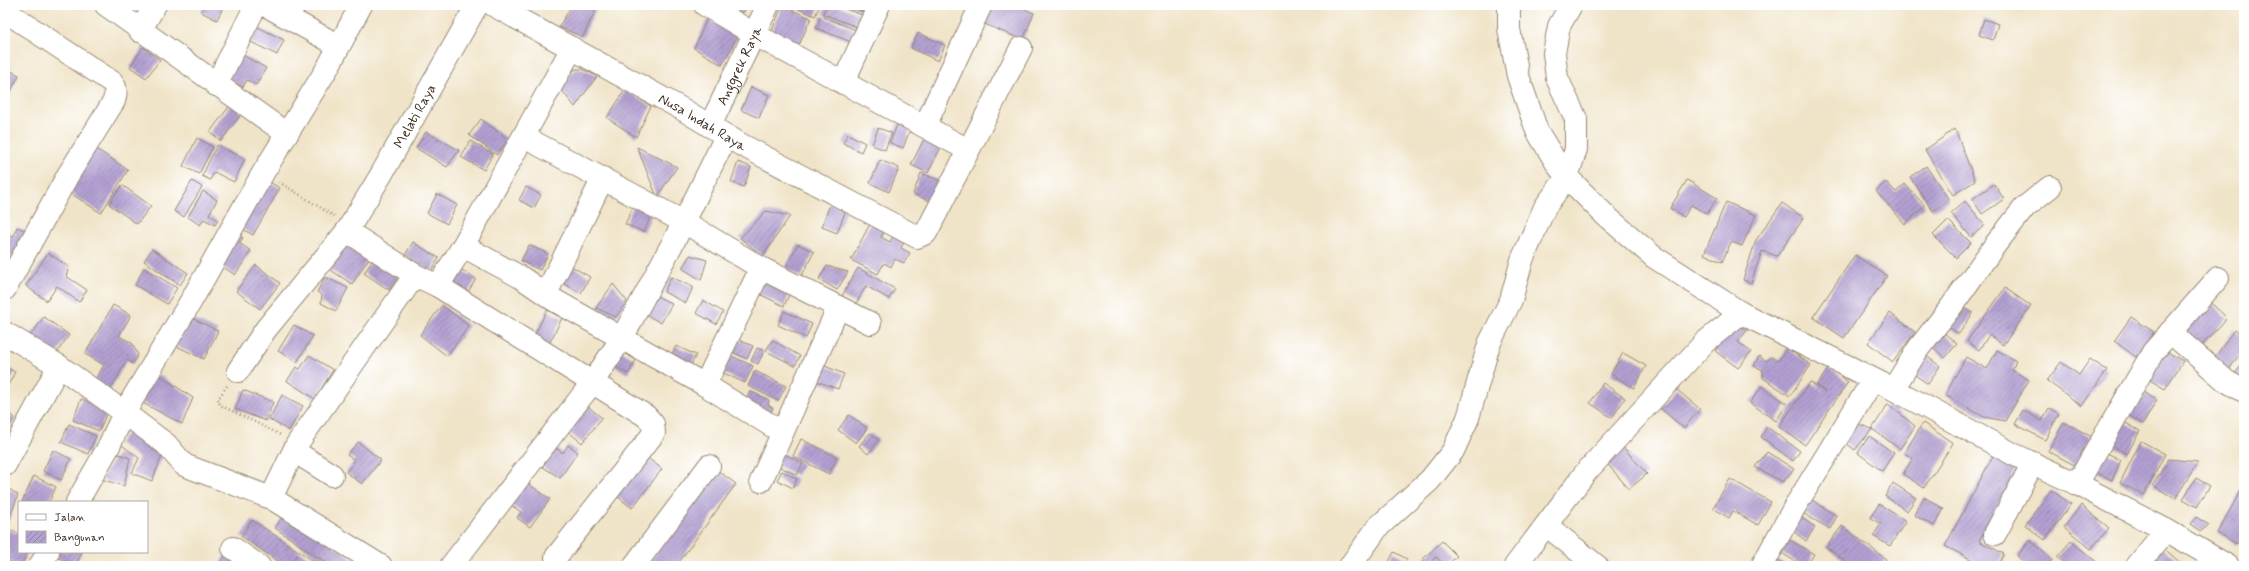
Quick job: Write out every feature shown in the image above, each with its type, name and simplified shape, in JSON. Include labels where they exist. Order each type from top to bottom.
[{"type":"street","points":[[106,5],[140,31],[287,134]]},
{"type":"street","points":[[140,31],[154,5]]},
{"type":"street","points":[[216,85],[256,5]]},
{"type":"street","points":[[265,5],[339,46]]},
{"type":"street","points":[[78,501],[108,448],[124,413],[191,301],[263,173],[339,46],[361,5]]},
{"type":"street","name":"Melati Raya","points":[[238,371],[266,329],[348,228],[381,175],[477,5]]},
{"type":"street","name":"Nusa Indah Raya","points":[[493,5],[718,131],[914,236],[920,237],[926,233],[968,150]]},
{"type":"street","points":[[705,5],[754,34],[968,150],[1021,48]]},
{"type":"street","name":"Anggrek Raya","points":[[451,566],[592,383],[622,338],[684,222],[754,34],[768,5]]},
{"type":"street","points":[[843,83],[879,5]]},
{"type":"street","points":[[925,126],[982,5]]},
{"type":"street","points":[[1509,5],[1509,29],[1518,76],[1537,131],[1559,167],[1567,177],[1606,216],[1654,256],[1741,313],[1893,389],[2032,463],[2077,484],[2166,530],[2228,566]]},
{"type":"street","points":[[1350,566],[1378,527],[1430,480],[1453,451],[1468,418],[1489,344],[1511,300],[1522,260],[1545,207],[1567,177],[1576,149],[1576,119],[1557,78],[1554,53],[1559,26],[1571,5]]},
{"type":"street","points":[[5,11],[112,82],[115,86],[116,93],[114,101],[68,175],[5,288]]},
{"type":"street","points":[[438,286],[463,246],[572,48]]},
{"type":"street","points":[[524,137],[684,222],[761,268],[838,308],[870,322]]},
{"type":"street","points":[[546,294],[603,178]]},
{"type":"street","points":[[1893,389],[1918,349],[1951,308],[1995,245],[2025,207],[2050,187]]},
{"type":"street","points":[[348,228],[415,275],[438,286],[651,420],[654,433],[556,557]]},
{"type":"street","points":[[463,246],[522,278],[546,294],[705,384],[782,432]]},
{"type":"street","points":[[705,384],[761,268]]},
{"type":"street","points":[[271,498],[295,447],[415,275]]},
{"type":"street","points":[[2077,484],[2153,352],[2218,278]]},
{"type":"street","points":[[761,481],[838,308]]},
{"type":"street","points":[[1515,566],[1586,472],[1705,342],[1741,313]]},
{"type":"street","points":[[5,332],[59,366],[166,444],[184,465],[271,498],[381,566]]},
{"type":"street","points":[[2170,332],[2226,381],[2244,391]]},
{"type":"street","points":[[5,465],[59,366]]},
{"type":"street","points":[[1762,566],[1794,508],[1873,380]]},
{"type":"street","points":[[295,447],[332,475]]},
{"type":"street","points":[[1995,534],[2032,463]]},
{"type":"street","points":[[634,566],[709,466]]},
{"type":"street","points":[[1546,525],[1597,566]]},
{"type":"street","points":[[2137,566],[2166,530]]},
{"type":"street","points":[[233,548],[259,566]]},
{"type":"street","points":[[40,566],[47,553]]},
{"type":"path","points":[[263,173],[348,228]]},
{"type":"path","points":[[218,399],[220,405],[295,447]]},
{"type":"building","points":[[204,5],[224,5],[217,20],[201,12]]},
{"type":"building","points":[[572,5],[598,5],[583,37],[559,27]]},
{"type":"building","points":[[729,5],[747,5],[743,13]]},
{"type":"building","points":[[789,5],[820,5],[815,16]]},
{"type":"building","points":[[826,5],[836,5],[862,15],[857,27],[823,14]]},
{"type":"building","points":[[845,5],[864,5],[862,12]]},
{"type":"building","points":[[990,5],[1016,5],[1034,13],[1023,40],[982,23]]},
{"type":"building","points":[[782,6],[811,18],[799,45],[771,33]]},
{"type":"building","points":[[821,16],[856,30],[851,42],[816,28]]},
{"type":"building","points":[[707,19],[738,36],[722,65],[694,48]]},
{"type":"building","points":[[1984,19],[1998,24],[1993,40],[1979,35]]},
{"type":"building","points":[[256,26],[284,40],[277,55],[245,39]]},
{"type":"building","points":[[918,33],[945,45],[938,61],[911,48]]},
{"type":"building","points":[[143,47],[160,60],[146,78],[130,67]]},
{"type":"building","points":[[237,52],[266,68],[256,85],[247,80],[243,87],[224,77]]},
{"type":"building","points":[[5,68],[19,75],[5,103]]},
{"type":"building","points":[[575,69],[582,69],[597,76],[575,107],[560,88]]},
{"type":"building","points":[[751,87],[769,95],[759,118],[741,110]]},
{"type":"building","points":[[625,90],[651,106],[636,137],[607,118]]},
{"type":"building","points":[[231,104],[242,113],[221,141],[210,132]]},
{"type":"building","points":[[900,117],[913,122],[903,148],[890,143]]},
{"type":"building","points":[[481,119],[508,139],[497,155],[469,135]]},
{"type":"building","points":[[878,128],[892,133],[885,150],[872,145]]},
{"type":"building","points":[[1955,129],[1975,181],[1953,195],[1925,150]]},
{"type":"building","points":[[426,132],[459,150],[447,167],[416,148]]},
{"type":"building","points":[[848,134],[865,143],[861,152],[843,143]]},
{"type":"building","points":[[925,137],[942,145],[928,173],[911,165]]},
{"type":"building","points":[[197,138],[213,147],[199,174],[183,166]]},
{"type":"building","points":[[470,141],[493,154],[484,170],[461,157]]},
{"type":"building","points":[[217,145],[245,159],[234,182],[214,172],[210,180],[202,176]]},
{"type":"building","points":[[637,147],[677,167],[657,197]]},
{"type":"building","points":[[95,148],[128,170],[101,213],[67,191]]},
{"type":"building","points":[[880,160],[899,168],[889,192],[870,183]]},
{"type":"building","points":[[738,162],[751,167],[744,187],[731,182]]},
{"type":"building","points":[[1926,166],[1949,200],[1933,211],[1910,177]]},
{"type":"building","points":[[921,173],[946,183],[937,204],[913,194]]},
{"type":"building","points":[[264,179],[280,188],[253,235],[237,226]]},
{"type":"building","points":[[1687,180],[1717,198],[1707,214],[1691,205],[1684,217],[1670,208]]},
{"type":"building","points":[[192,181],[202,187],[184,217],[174,211]]},
{"type":"building","points":[[1886,182],[1896,192],[1905,184],[1925,206],[1905,224],[1876,191]]},
{"type":"building","points":[[1994,184],[2004,199],[1982,214],[1972,199]]},
{"type":"building","points":[[122,185],[151,206],[137,224],[109,204]]},
{"type":"building","points":[[526,187],[541,195],[534,208],[519,200]]},
{"type":"building","points":[[203,191],[217,200],[209,214],[218,220],[215,225],[204,219],[200,225],[188,217]]},
{"type":"building","points":[[437,194],[457,205],[447,224],[427,213]]},
{"type":"building","points":[[638,197],[653,211],[644,232],[625,224]]},
{"type":"building","points":[[1965,201],[1985,225],[1971,237],[1951,213]]},
{"type":"building","points":[[1726,202],[1756,215],[1742,246],[1731,242],[1722,262],[1704,254]]},
{"type":"building","points":[[1782,203],[1804,218],[1777,256],[1762,251],[1751,283],[1743,280],[1756,240]]},
{"type":"building","points":[[830,204],[846,210],[837,233],[822,227]]},
{"type":"building","points":[[766,211],[790,216],[763,256],[740,238]]},
{"type":"building","points":[[872,220],[886,227],[881,237],[890,242],[895,232],[906,238],[901,248],[910,253],[904,263],[895,259],[891,267],[884,263],[878,274],[851,260]]},
{"type":"building","points":[[1948,220],[1971,243],[1956,258],[1933,235]]},
{"type":"building","points":[[17,227],[31,233],[5,267],[5,233],[13,237]]},
{"type":"building","points":[[234,233],[243,238],[239,243],[251,251],[235,275],[220,265]]},
{"type":"building","points":[[347,236],[373,252],[352,284],[326,267]]},
{"type":"building","points":[[413,242],[439,258],[431,271],[405,255]]},
{"type":"building","points":[[798,244],[814,252],[801,277],[785,268]]},
{"type":"building","points":[[529,245],[548,254],[540,270],[521,261]]},
{"type":"building","points":[[152,249],[188,273],[180,285],[144,261]]},
{"type":"building","points":[[48,253],[69,267],[66,276],[87,290],[79,302],[57,286],[47,301],[26,286]]},
{"type":"building","points":[[377,254],[402,271],[389,290],[364,273]]},
{"type":"building","points":[[690,255],[707,260],[701,280],[682,268]]},
{"type":"building","points":[[1855,255],[1887,276],[1844,338],[1813,317]]},
{"type":"building","points":[[566,263],[590,277],[581,293],[557,280]]},
{"type":"building","points":[[256,265],[280,283],[260,309],[236,291]]},
{"type":"building","points":[[456,266],[476,279],[466,295],[446,283]]},
{"type":"building","points":[[827,266],[848,272],[837,290],[819,279]]},
{"type":"building","points":[[144,268],[177,288],[167,304],[135,285]]},
{"type":"building","points":[[858,268],[895,289],[889,299],[866,286],[856,304],[842,296]]},
{"type":"building","points":[[764,274],[790,293],[784,306],[755,292]]},
{"type":"building","points":[[325,277],[348,288],[336,311],[321,303],[322,295],[317,292]]},
{"type":"building","points":[[671,277],[693,287],[686,303],[664,292]]},
{"type":"building","points":[[613,284],[627,301],[616,317],[596,308]]},
{"type":"building","points":[[2005,288],[2031,306],[2003,345],[1989,335],[1979,350],[1967,341]]},
{"type":"building","points":[[653,294],[672,304],[661,323],[643,313]]},
{"type":"building","points":[[703,300],[723,312],[716,324],[696,313]]},
{"type":"building","points":[[2209,301],[2227,318],[2198,350],[2179,334]]},
{"type":"building","points":[[113,305],[131,315],[119,336],[132,343],[138,355],[133,364],[127,360],[108,394],[92,385],[104,365],[85,354]]},
{"type":"building","points":[[442,305],[469,326],[447,356],[420,335]]},
{"type":"building","points":[[1965,308],[1973,313],[1959,334],[1947,326],[1955,314],[1962,314]]},
{"type":"building","points":[[547,310],[562,318],[548,346],[533,338]]},
{"type":"building","points":[[784,311],[812,324],[806,338],[778,325]]},
{"type":"building","points":[[1890,313],[1915,332],[1893,362],[1868,343]]},
{"type":"building","points":[[44,317],[69,335],[56,354],[30,336]]},
{"type":"building","points":[[190,317],[218,331],[204,359],[176,346]]},
{"type":"building","points":[[2131,317],[2154,332],[2136,357],[2114,341]]},
{"type":"building","points":[[294,325],[313,336],[297,362],[278,351]]},
{"type":"building","points":[[1734,325],[1748,329],[1738,342],[1751,352],[1738,368],[1715,351]]},
{"type":"building","points":[[2234,330],[2244,337],[2244,348],[2228,371],[2213,360]]},
{"type":"building","points":[[1942,331],[1957,344],[1945,358],[1930,345]]},
{"type":"building","points":[[734,338],[753,346],[747,359],[728,350]]},
{"type":"building","points":[[772,340],[800,356],[795,366],[766,351]]},
{"type":"building","points":[[676,346],[696,355],[690,367],[670,358]]},
{"type":"building","points":[[757,348],[764,351],[758,364],[751,361]]},
{"type":"building","points":[[1787,348],[1811,365],[1790,396],[1763,378],[1763,370],[1754,366],[1759,356],[1766,361],[1772,357],[1778,361]]},
{"type":"building","points":[[618,349],[636,360],[628,374],[610,363]]},
{"type":"building","points":[[1997,350],[2016,361],[2012,370],[2029,380],[2005,421],[1984,417],[1945,395],[1966,357],[1987,369]]},
{"type":"building","points":[[2166,351],[2183,361],[2165,389],[2148,379]]},
{"type":"building","points":[[725,353],[753,366],[745,383],[717,370]]},
{"type":"building","points":[[1623,353],[1646,366],[1634,388],[1611,374]]},
{"type":"building","points":[[309,355],[333,370],[315,399],[287,381],[296,367],[300,369]]},
{"type":"building","points":[[1925,355],[1940,366],[1928,384],[1912,373]]},
{"type":"building","points":[[2090,359],[2107,370],[2082,406],[2047,381],[2061,362],[2079,375]]},
{"type":"building","points":[[2244,362],[2244,383],[2234,375]]},
{"type":"building","points":[[820,364],[844,374],[838,389],[814,380]]},
{"type":"building","points":[[5,366],[15,372],[5,391]]},
{"type":"building","points":[[1829,368],[1848,382],[1805,445],[1779,427],[1810,382],[1825,392],[1817,385]]},
{"type":"building","points":[[755,371],[786,386],[778,401],[748,386]]},
{"type":"building","points":[[158,374],[193,398],[182,424],[139,401]]},
{"type":"building","points":[[1603,383],[1625,398],[1612,418],[1590,403]]},
{"type":"building","points":[[1762,386],[1787,404],[1776,421],[1750,403]]},
{"type":"building","points":[[1676,389],[1700,409],[1684,428],[1660,408]]},
{"type":"building","points":[[243,390],[273,402],[266,421],[235,409]]},
{"type":"building","points":[[2139,390],[2157,400],[2143,424],[2126,414]]},
{"type":"building","points":[[750,391],[769,400],[768,405],[773,408],[769,415],[745,402]]},
{"type":"building","points":[[282,395],[303,406],[289,431],[269,419]]},
{"type":"building","points":[[81,399],[108,410],[99,431],[73,420]]},
{"type":"building","points":[[584,403],[602,418],[582,443],[564,428]]},
{"type":"building","points":[[1888,404],[1915,426],[1900,449],[1872,429]]},
{"type":"building","points":[[2049,408],[2059,414],[2045,440],[2015,424],[2023,410],[2042,421]]},
{"type":"building","points":[[5,411],[15,418],[5,433]]},
{"type":"building","points":[[849,415],[867,428],[856,443],[838,430]]},
{"type":"building","points":[[2122,421],[2140,431],[2127,454],[2109,444]]},
{"type":"building","points":[[2064,422],[2092,437],[2076,466],[2048,451]]},
{"type":"building","points":[[1856,423],[1872,429],[1855,450],[1842,440]]},
{"type":"building","points":[[1923,423],[1953,443],[1924,488],[1903,474],[1913,458],[1904,453]]},
{"type":"building","points":[[69,424],[96,436],[88,454],[61,442]]},
{"type":"building","points":[[1767,427],[1800,451],[1793,461],[1761,437]]},
{"type":"building","points":[[130,430],[162,456],[152,481],[132,473],[139,458],[119,443]]},
{"type":"building","points":[[870,433],[879,440],[868,454],[859,446]]},
{"type":"building","points":[[1869,436],[1894,453],[1882,471],[1858,453]]},
{"type":"building","points":[[801,439],[837,457],[829,474],[793,456]]},
{"type":"building","points":[[2141,441],[2165,454],[2144,495],[2120,483]]},
{"type":"building","points":[[358,442],[381,460],[362,484],[346,472],[355,460],[347,455]]},
{"type":"building","points":[[568,445],[578,452],[560,478],[540,465],[553,446],[563,453]]},
{"type":"building","points":[[1621,445],[1647,474],[1629,489],[1604,460]]},
{"type":"building","points":[[53,450],[71,459],[61,480],[43,471]]},
{"type":"building","points":[[2103,451],[2121,460],[2112,480],[2093,471]]},
{"type":"building","points":[[780,452],[803,463],[797,475],[774,464]]},
{"type":"building","points":[[1767,452],[1794,469],[1783,482],[1755,467]]},
{"type":"building","points":[[118,454],[130,458],[124,486],[101,479]]},
{"type":"building","points":[[1994,454],[2018,466],[1979,541],[2004,554],[1998,566],[1984,566],[1945,546]]},
{"type":"building","points":[[644,455],[662,469],[632,508],[614,494]]},
{"type":"building","points":[[2169,459],[2198,462],[2175,499],[2153,485]]},
{"type":"building","points":[[717,470],[736,484],[676,566],[647,566]]},
{"type":"building","points":[[782,471],[797,479],[793,488],[777,480]]},
{"type":"building","points":[[34,476],[56,487],[49,501],[22,501]]},
{"type":"building","points":[[2196,478],[2210,486],[2197,507],[2183,499]]},
{"type":"building","points":[[1730,479],[1771,502],[1758,525],[1733,511],[1729,518],[1713,508]]},
{"type":"building","points":[[523,480],[550,499],[530,527],[517,518],[521,512],[508,503]]},
{"type":"building","points":[[1893,483],[1916,498],[1907,511],[1885,496]]},
{"type":"building","points":[[2244,485],[2244,531],[2237,544],[2217,533]]},
{"type":"building","points":[[5,486],[18,495],[8,523],[5,522]]},
{"type":"building","points":[[2051,490],[2071,504],[2045,540],[2025,525]]},
{"type":"building","points":[[1807,497],[1837,516],[1830,529],[1799,511]]},
{"type":"building","points":[[1924,497],[1944,509],[1934,526],[1914,515]]},
{"type":"building","points":[[1879,504],[1906,521],[1890,546],[1873,536],[1881,524],[1870,518]]},
{"type":"building","points":[[2081,505],[2109,528],[2091,549],[2064,527]]},
{"type":"building","points":[[285,513],[364,566],[331,566],[275,528]]},
{"type":"building","points":[[1799,516],[1815,527],[1806,541],[1790,529]]},
{"type":"building","points":[[2196,517],[2209,525],[2201,531],[2191,524]]},
{"type":"building","points":[[252,520],[321,566],[285,566],[241,536]]},
{"type":"building","points":[[1842,526],[1886,559],[1881,566],[1852,566],[1826,547]]},
{"type":"building","points":[[5,528],[18,534],[18,553],[28,553],[21,566],[5,560]]},
{"type":"building","points":[[1788,539],[1814,554],[1807,566],[1803,566],[1780,552]]},
{"type":"building","points":[[2030,540],[2052,560],[2047,566],[2028,566],[2017,556]]},
{"type":"building","points":[[1442,541],[1457,556],[1446,566],[1436,557],[1427,565],[1422,560]]},
{"type":"building","points":[[2071,541],[2099,564],[2098,566],[2069,566],[2057,557]]},
{"type":"building","points":[[2160,545],[2184,566],[2143,566]]},
{"type":"building","points":[[1394,552],[1407,559],[1403,566],[1387,566]]},
{"type":"building","points":[[57,553],[82,553],[76,564],[55,557]]},
{"type":"building","points":[[226,554],[243,566],[218,566]]},
{"type":"building","points":[[1774,558],[1789,566],[1770,566]]}]
